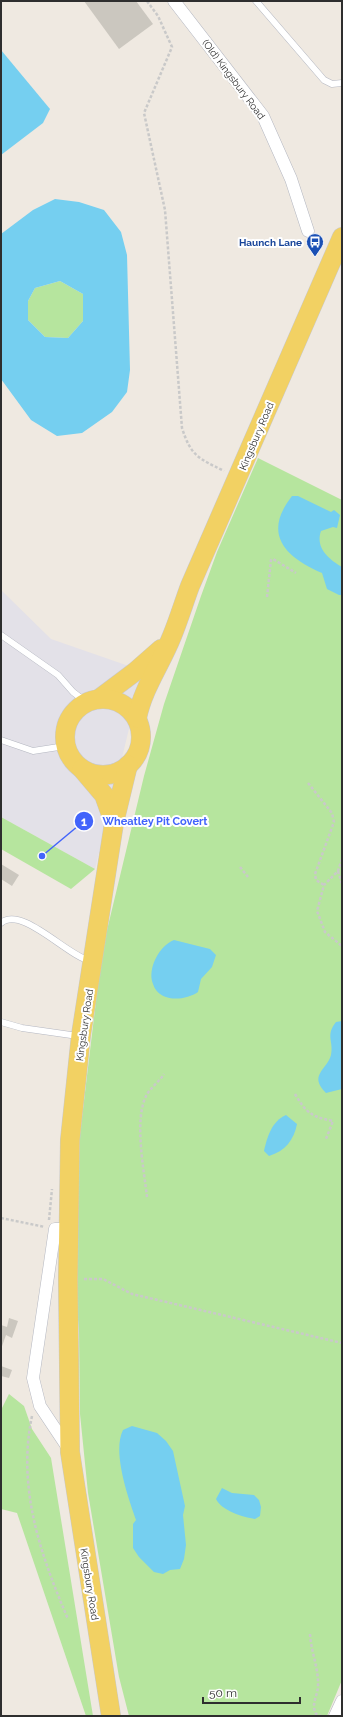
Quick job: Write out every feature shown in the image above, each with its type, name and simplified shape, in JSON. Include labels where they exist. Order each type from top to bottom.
[{"type":"main road","name":"Kingsbury Road","points":[[82,769],[95,774],[110,775],[123,770],[134,760],[140,747],[141,732],[137,718],[140,704],[149,682],[172,636],[190,586],[238,479],[342,237]]},
{"type":"main road","name":"Kingsbury Road","points":[[114,823],[104,795],[82,769],[71,759],[65,746],[64,733],[68,720],[76,710],[136,671],[172,636]]},
{"type":"main road","points":[[93,700],[114,700],[127,707],[137,718]]},
{"type":"main road","name":"Kingsbury Road","points":[[111,1716],[70,1452],[68,1279],[62,1229],[81,1035],[114,823],[128,765]]},
{"type":"street","name":"(Old) Kingsbury Road","points":[[174,1],[263,116],[291,179],[308,231]]},
{"type":"street","name":"Kingsbury Road","points":[[62,1229],[33,1378],[39,1404],[70,1452]]},
{"type":"street","points":[[335,1716],[342,1701]]},
{"type":"lane","points":[[256,1],[324,80],[332,84],[342,82]]},
{"type":"lane","points":[[1,635],[58,675],[73,692],[93,700]]},
{"type":"lane","points":[[1,740],[33,751],[65,746]]},
{"type":"lane","points":[[1,923],[4,920],[12,919],[23,921],[76,955],[93,961]]},
{"type":"lane","points":[[1,1022],[22,1028],[74,1036],[81,1035]]},
{"type":"path","points":[[147,1],[158,16],[172,47],[144,113],[165,210],[182,428],[189,448],[204,461],[238,479]]},
{"type":"path","points":[[267,597],[271,560],[273,559],[280,562],[296,573]]},
{"type":"path","points":[[308,783],[332,813],[334,822],[316,874],[316,880],[324,885]]},
{"type":"path","points":[[342,859],[338,871],[324,885],[317,911],[325,932],[342,946]]},
{"type":"path","points":[[240,867],[248,877]]},
{"type":"path","points":[[338,871],[342,884]]},
{"type":"path","points":[[147,1197],[142,1167],[141,1114],[146,1095],[164,1074]]},
{"type":"path","points":[[295,1094],[302,1106],[314,1116],[333,1121],[326,1139]]},
{"type":"path","points":[[1,1218],[62,1229]]},
{"type":"path","points":[[68,1279],[103,1279],[132,1294],[342,1343]]},
{"type":"path","points":[[39,1404],[32,1415],[27,1437],[26,1473],[29,1496],[35,1527],[68,1619]]},
{"type":"path","points":[[310,1634],[310,1643],[317,1668],[318,1687],[313,1708],[316,1714],[321,1716]]},
{"type":"shaded area","points":[[1,590],[51,639],[143,671],[95,869],[1,817]]},
{"type":"green space","points":[[60,281],[83,294],[83,321],[68,338],[45,337],[28,320],[28,301],[35,288]]},
{"type":"green space","points":[[258,458],[342,500],[342,1680],[327,1716],[129,1716],[119,1677],[88,1493],[80,1414],[79,1331],[74,1272],[80,1134],[102,951],[144,776],[164,704],[201,596],[217,552]]},
{"type":"green space","points":[[1,817],[95,869],[71,889],[1,849]]},
{"type":"green space","points":[[9,1394],[24,1406],[32,1429],[51,1458],[93,1716],[86,1716],[17,1513],[1,1509],[1,1410]]},
{"type":"water","points":[[1,50],[50,109],[43,123],[1,155]]},
{"type":"water","points":[[55,199],[79,202],[104,210],[121,232],[127,255],[130,370],[127,392],[112,412],[82,433],[57,436],[31,420],[1,379],[1,234],[33,210]],"holes":[[[60,281],[83,294],[83,321],[68,338],[45,337],[28,320],[28,301],[35,288]]]},
{"type":"water","points":[[292,496],[298,496],[331,512],[334,510],[340,515],[337,528],[333,527],[321,531],[320,543],[328,557],[342,567],[342,595],[327,589],[322,573],[297,560],[288,552],[282,543],[279,533],[279,522],[283,510]]},
{"type":"water","points":[[174,940],[210,949],[216,955],[212,967],[201,979],[198,992],[193,995],[180,998],[161,995],[156,990],[152,978],[153,965],[159,953],[164,947]]},
{"type":"water","points":[[342,1021],[342,1089],[326,1093],[321,1087],[319,1077],[331,1055],[331,1031],[336,1022]]},
{"type":"water","points":[[286,1115],[297,1124],[294,1135],[284,1148],[269,1156],[264,1151],[271,1130],[277,1121]]},
{"type":"water","points":[[132,1426],[157,1433],[166,1441],[173,1451],[185,1506],[183,1515],[186,1545],[184,1559],[180,1569],[170,1570],[163,1574],[154,1572],[139,1557],[133,1548],[133,1524],[136,1520],[122,1475],[119,1450],[123,1430]]},
{"type":"water","points":[[222,1488],[232,1493],[254,1495],[259,1500],[261,1507],[260,1516],[255,1519],[250,1518],[233,1513],[223,1507],[216,1499]]},
{"type":"building","points":[[84,1],[136,1],[153,24],[119,49]]},
{"type":"building","points":[[1,864],[19,875],[12,886],[1,879]]},
{"type":"building","points":[[9,1318],[18,1321],[12,1338],[6,1335],[1,1349],[1,1325],[7,1327]]},
{"type":"building","points":[[1,1366],[12,1370],[9,1378],[1,1376]]},
{"type":"place","name":"Haunch Lane","points":[[315,257]]},
{"type":"place","name":"Wheatley Pit Covert","points":[[42,856]]}]
